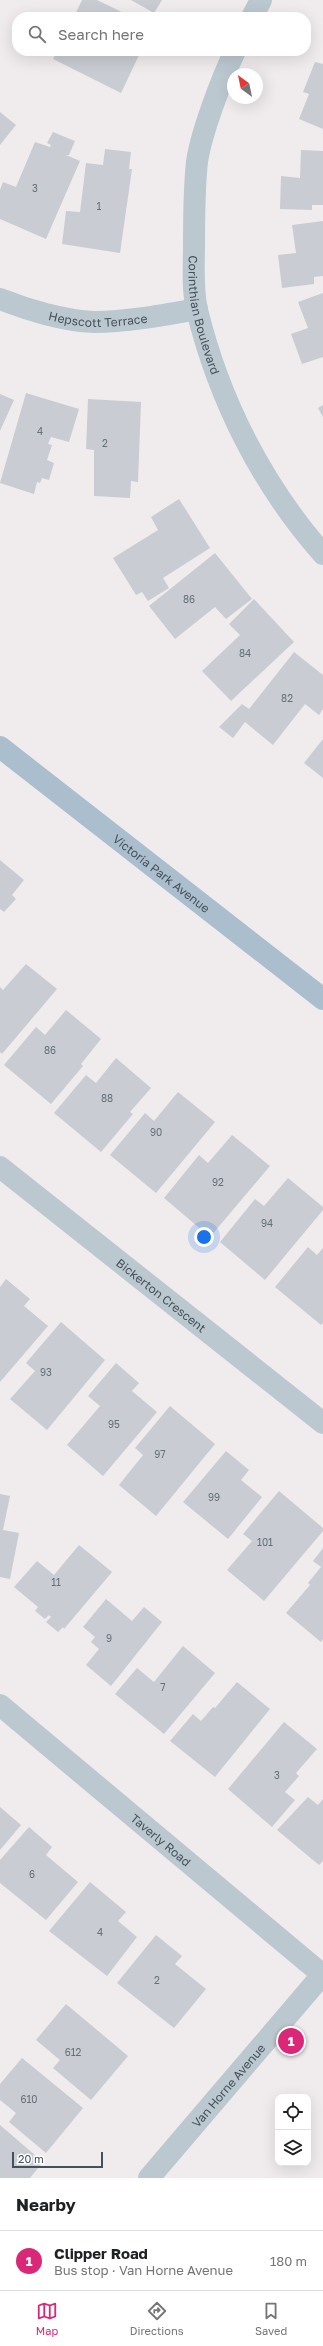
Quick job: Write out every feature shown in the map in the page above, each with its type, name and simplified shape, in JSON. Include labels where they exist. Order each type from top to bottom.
[{"type":"main road","name":"Victoria Park Avenue","points":[[0,747],[323,998]]},
{"type":"street","points":[[255,12],[261,0]]},
{"type":"street","name":"Corinthian Boulevard","points":[[233,56],[210,115],[198,161],[194,278],[197,309],[219,383],[261,469],[286,507],[323,554]]},
{"type":"street","name":"Hepscott Terrace","points":[[0,299],[21,308],[94,322],[152,317],[197,309]]},
{"type":"street","name":"Bickerton Crescent","points":[[0,1167],[323,1423]]},
{"type":"street","name":"Taverly Road","points":[[0,1705],[323,1974]]},
{"type":"street","name":"Van Horne Avenue","points":[[149,2178],[323,1974]]},
{"type":"building","points":[[82,0],[97,0],[122,12],[76,12]]},
{"type":"building","points":[[131,0],[162,0],[155,12]]},
{"type":"building","points":[[54,56],[139,56],[121,93],[53,59]]},
{"type":"building","points":[[315,62],[323,64],[323,129],[299,119],[309,94],[303,92]]},
{"type":"building","points":[[0,112],[16,125],[0,145]]},
{"type":"building","points":[[53,132],[75,141],[69,155],[66,155],[80,161],[46,239],[0,219],[0,190],[3,182],[16,187],[35,142],[50,147],[51,145],[47,143]]},
{"type":"building","points":[[105,149],[131,152],[129,169],[132,169],[120,253],[62,244],[66,211],[80,212],[86,163],[103,165]]},
{"type":"building","points":[[301,150],[323,151],[323,205],[312,205],[312,210],[280,209],[281,176],[300,178]]},
{"type":"building","points":[[323,221],[323,276],[314,277],[314,284],[282,288],[278,255],[296,253],[292,225]]},
{"type":"building","points":[[323,293],[323,357],[302,364],[291,334],[308,328],[298,302]]},
{"type":"building","points":[[26,393],[79,409],[69,442],[51,437],[48,444],[52,445],[47,460],[54,463],[49,480],[42,478],[40,483],[37,482],[34,494],[0,483]]},
{"type":"building","points":[[0,394],[14,400],[0,431]]},
{"type":"building","points":[[88,399],[141,402],[138,482],[131,481],[130,498],[94,496],[94,450],[86,449]]},
{"type":"building","points":[[323,405],[323,417],[318,408]]},
{"type":"building","points":[[179,499],[210,548],[163,578],[169,588],[148,601],[142,592],[136,595],[113,558],[158,530],[151,517]]},
{"type":"building","points":[[215,553],[252,599],[226,619],[215,607],[175,639],[149,606]]},
{"type":"building","points":[[254,599],[294,642],[231,701],[202,671],[240,635],[229,624]]},
{"type":"building","points":[[294,652],[323,675],[323,709],[319,715],[305,704],[273,745],[245,722],[233,738],[219,727],[242,704],[249,709]]},
{"type":"building","points":[[323,739],[323,778],[304,763]]},
{"type":"building","points":[[0,860],[24,880],[12,895],[16,899],[4,912],[0,909]]},
{"type":"building","points":[[26,964],[57,989],[2,1054],[0,1052],[0,987],[3,990]]},
{"type":"building","points":[[66,1010],[101,1039],[81,1064],[83,1066],[51,1104],[4,1065],[36,1027],[45,1035]]},
{"type":"building","points":[[116,1058],[151,1088],[130,1112],[133,1114],[101,1152],[54,1113],[86,1075],[96,1083]]},
{"type":"building","points":[[178,1092],[215,1122],[156,1193],[110,1155],[145,1113],[154,1121]]},
{"type":"building","points":[[232,1135],[270,1166],[210,1237],[164,1198],[199,1155],[208,1163]]},
{"type":"building","points":[[288,1178],[323,1207],[323,1210],[265,1280],[220,1242],[255,1199],[264,1206]]},
{"type":"building","points":[[308,1247],[317,1255],[323,1248],[323,1323],[321,1325],[275,1287]]},
{"type":"building","points":[[6,1279],[30,1299],[24,1306],[48,1326],[0,1382],[0,1287]]},
{"type":"building","points":[[61,1322],[105,1360],[47,1430],[10,1399],[35,1371],[26,1363]]},
{"type":"building","points":[[116,1363],[139,1383],[132,1391],[157,1412],[103,1476],[67,1445],[100,1406],[88,1396]]},
{"type":"building","points":[[170,1406],[215,1444],[156,1516],[119,1485],[143,1455],[135,1448]]},
{"type":"building","points":[[226,1451],[249,1470],[241,1480],[262,1497],[228,1539],[183,1502]]},
{"type":"building","points":[[279,1491],[323,1528],[323,1531],[264,1601],[227,1570],[252,1541],[243,1534]]},
{"type":"building","points":[[0,1494],[10,1496],[3,1530],[19,1533],[10,1579],[0,1577]]},
{"type":"building","points":[[79,1545],[112,1572],[64,1629],[63,1627],[58,1632],[46,1622],[51,1617],[49,1615],[45,1619],[35,1611],[38,1607],[14,1587],[37,1561],[54,1575]]},
{"type":"building","points":[[323,1548],[323,1639],[321,1642],[286,1613],[310,1585],[308,1583],[321,1567],[313,1561]]},
{"type":"building","points":[[106,1599],[132,1621],[144,1607],[162,1622],[111,1686],[86,1665],[99,1649],[91,1642],[95,1637],[83,1627]]},
{"type":"building","points":[[183,1646],[215,1673],[164,1734],[115,1694],[137,1668],[154,1682]]},
{"type":"building","points":[[237,1682],[270,1709],[215,1777],[170,1741],[193,1714],[201,1721],[213,1707],[215,1708]]},
{"type":"building","points":[[284,1722],[317,1749],[296,1773],[299,1776],[285,1792],[295,1800],[272,1827],[228,1789]]},
{"type":"building","points":[[308,1797],[318,1805],[323,1799],[323,1861],[319,1865],[277,1830]]},
{"type":"building","points":[[0,1807],[21,1825],[0,1850]]},
{"type":"building","points":[[29,1827],[52,1847],[46,1855],[78,1882],[46,1920],[0,1883],[0,1860]]},
{"type":"building","points":[[90,1882],[126,1912],[118,1921],[137,1937],[107,1976],[49,1931]]},
{"type":"building","points":[[156,1935],[182,1956],[175,1964],[206,1989],[174,2028],[117,1983]]},
{"type":"building","points":[[66,2004],[128,2056],[91,2100],[53,2068],[60,2060],[36,2040]]},
{"type":"building","points":[[22,2058],[83,2108],[46,2153],[9,2122],[16,2113],[0,2100],[0,2084]]},
{"type":"building","points":[[0,2125],[43,2162],[30,2178],[0,2178]]},
{"type":"place","name":"Clipper Road","points":[[291,2041]]}]
